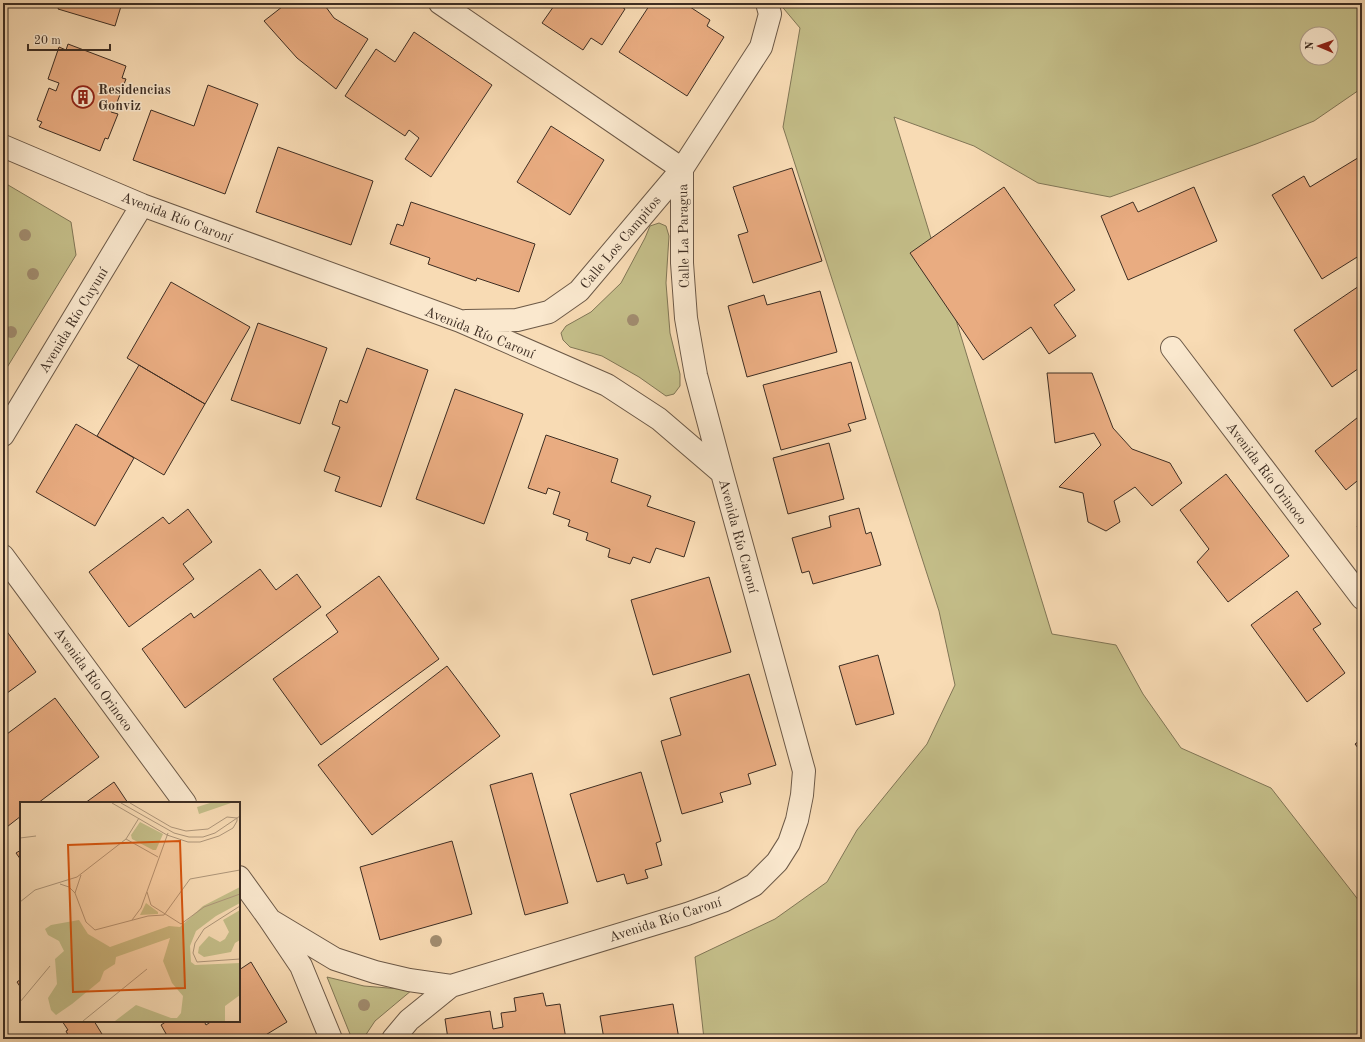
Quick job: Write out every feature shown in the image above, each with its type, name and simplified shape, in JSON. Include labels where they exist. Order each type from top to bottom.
[{"type":"street","name":"Calle La Paragua","points":[[440,3],[682,170],[682,263],[686,318],[696,375],[722,472]]},
{"type":"street","name":"Calle Los Campitos","points":[[460,321],[517,320],[549,312],[579,292],[682,170],[761,47],[770,14],[767,3]]},
{"type":"street","name":"Avenida Río Caroní","points":[[3,146],[142,205],[460,321],[607,385],[659,419],[722,472],[804,771],[801,801],[797,820],[789,843],[777,862],[754,885],[723,901],[687,914],[451,986],[409,1020],[393,1039]]},
{"type":"street","name":"Avenida Río Cuyuní","points":[[3,435],[142,205]]},
{"type":"street","name":"Avenida Río Orinoco","points":[[1172,348],[1362,598]]},
{"type":"street","name":"Avenida Río Orinoco","points":[[3,556],[184,802]]},
{"type":"street","points":[[240,878],[301,966],[331,1039]]},
{"type":"street","name":"Avenida Río Caroní","points":[[270,920],[334,959],[409,980],[451,986]]},
{"type":"shaded area","points":[[779,3],[1362,3],[1362,88],[1314,121],[1256,144],[1110,197],[1038,183],[974,146],[894,117],[1052,634],[1116,645],[1143,694],[1181,748],[1271,788],[1353,893],[1362,905],[1362,1039],[704,1039],[695,957],[775,919],[827,882],[857,830],[927,744],[955,685],[939,611],[783,127],[800,28]]},
{"type":"shaded area","points":[[3,182],[71,222],[76,255],[3,374]]},
{"type":"shaded area","points":[[659,223],[666,226],[669,236],[666,283],[670,333],[680,374],[680,386],[674,394],[666,396],[639,377],[602,356],[570,347],[563,340],[561,333],[566,326],[591,312],[621,283],[650,226]]},
{"type":"shaded area","points":[[327,977],[364,986],[412,990],[375,1021],[363,1039],[352,1039]]},
{"type":"building","points":[[60,3],[122,3],[115,26],[58,9]]},
{"type":"building","points":[[287,3],[323,3],[334,18],[368,39],[336,89],[297,58],[264,21]]},
{"type":"building","points":[[528,3],[538,3],[535,7]]},
{"type":"building","points":[[556,3],[616,3],[625,9],[602,45],[591,38],[583,50],[542,23]]},
{"type":"building","points":[[651,3],[684,3],[710,20],[707,26],[724,37],[687,96],[619,52]]},
{"type":"building","points":[[414,32],[492,85],[431,177],[405,159],[419,138],[409,130],[405,136],[345,96],[376,49],[395,62]]},
{"type":"building","name":"Residencias Gonviz","points":[[68,44],[126,66],[122,78],[126,79],[116,105],[114,104],[111,112],[118,114],[108,139],[105,138],[100,151],[39,127],[42,122],[37,120],[49,88],[56,91],[59,83],[48,79],[59,47],[66,50]]},
{"type":"building","points":[[208,85],[258,104],[225,194],[133,160],[151,110],[194,126]]},
{"type":"building","points":[[551,126],[604,160],[570,215],[517,182]]},
{"type":"building","points":[[278,147],[373,181],[351,245],[256,212]]},
{"type":"building","points":[[1361,156],[1362,254],[1322,279],[1272,195],[1304,176],[1310,187]]},
{"type":"building","points":[[792,168],[822,261],[753,283],[738,235],[748,232],[733,187]]},
{"type":"building","points":[[1004,187],[1075,290],[1054,305],[1076,336],[1049,354],[1031,327],[983,360],[910,253]]},
{"type":"building","points":[[1194,187],[1217,241],[1128,280],[1101,216],[1133,202],[1138,212]]},
{"type":"building","points":[[411,202],[535,244],[519,292],[477,278],[476,281],[428,264],[430,258],[390,244],[397,224],[403,226]]},
{"type":"building","points":[[171,282],[250,327],[205,404],[127,358]]},
{"type":"building","points":[[1362,284],[1362,366],[1332,387],[1294,330]]},
{"type":"building","points":[[820,291],[837,352],[747,377],[728,306],[764,295],[767,305]]},
{"type":"building","points":[[258,323],[327,348],[300,424],[231,400]]},
{"type":"building","points":[[367,348],[428,370],[381,507],[335,491],[340,477],[324,471],[340,427],[332,424],[340,400],[347,403]]},
{"type":"building","points":[[851,362],[866,419],[848,424],[851,431],[781,450],[763,385]]},
{"type":"building","points":[[139,365],[205,404],[164,475],[97,436]]},
{"type":"building","points":[[1047,373],[1092,373],[1113,428],[1132,449],[1170,463],[1182,483],[1152,506],[1135,487],[1114,501],[1120,522],[1106,531],[1088,522],[1083,493],[1059,487],[1101,445],[1094,433],[1055,443]]},
{"type":"building","points":[[455,389],[523,414],[484,524],[416,499]]},
{"type":"building","points":[[1362,414],[1362,477],[1346,490],[1315,451]]},
{"type":"building","points":[[76,424],[134,458],[95,526],[36,492]]},
{"type":"building","points":[[546,435],[618,459],[611,482],[651,496],[647,506],[695,522],[684,557],[656,548],[650,563],[633,557],[630,564],[608,557],[610,549],[586,540],[588,533],[568,526],[570,520],[553,514],[560,492],[548,488],[546,494],[528,488]]},
{"type":"building","points":[[829,443],[844,499],[788,514],[773,458]]},
{"type":"building","points":[[1226,474],[1289,556],[1228,602],[1197,562],[1209,549],[1180,510]]},
{"type":"building","points":[[859,508],[866,534],[871,532],[881,565],[813,584],[809,571],[802,573],[792,538],[831,527],[829,516]]},
{"type":"building","points":[[188,509],[212,542],[183,564],[194,579],[129,627],[89,572],[163,517],[169,524]]},
{"type":"building","points":[[1362,522],[1362,533],[1357,526]]},
{"type":"building","points":[[260,569],[276,590],[297,574],[321,607],[185,708],[142,649],[191,613],[194,618]]},
{"type":"building","points":[[379,576],[439,659],[321,745],[273,679],[338,632],[326,615]]},
{"type":"building","points":[[709,577],[731,652],[653,675],[631,600]]},
{"type":"building","points":[[1297,591],[1321,624],[1313,629],[1345,673],[1307,702],[1251,625]]},
{"type":"building","points":[[3,626],[36,672],[3,696]]},
{"type":"building","points":[[878,655],[894,714],[856,725],[839,666]]},
{"type":"building","points":[[447,666],[500,736],[372,835],[318,765]]},
{"type":"building","points":[[749,674],[776,765],[748,774],[751,784],[720,793],[723,802],[682,814],[661,741],[681,735],[670,698]]},
{"type":"building","points":[[55,698],[99,757],[39,802],[20,802],[20,817],[3,830],[3,737]]},
{"type":"building","points":[[1362,739],[1362,753],[1355,744]]},
{"type":"building","points":[[641,772],[661,841],[656,843],[662,865],[645,870],[648,878],[627,884],[624,874],[597,882],[570,794]]},
{"type":"building","points":[[532,773],[568,903],[525,915],[490,785]]},
{"type":"building","points":[[114,782],[127,802],[86,802]]},
{"type":"building","points":[[452,841],[472,914],[380,940],[360,867]]},
{"type":"building","points":[[20,851],[20,859],[16,853]]},
{"type":"building","points":[[251,962],[287,1022],[259,1039],[244,1039],[242,1035],[236,1039],[169,1039],[161,1025],[166,1022],[204,1022],[206,1025],[210,1022],[240,1022],[240,969]]},
{"type":"building","points":[[20,980],[20,986],[17,982]]},
{"type":"building","points":[[543,993],[546,1006],[560,1004],[566,1039],[448,1039],[445,1019],[490,1011],[493,1029],[503,1027],[501,1013],[516,1011],[514,998]]},
{"type":"building","points":[[673,1004],[679,1039],[604,1039],[600,1016]]},
{"type":"building","points":[[63,1022],[95,1022],[105,1039],[70,1039],[66,1031],[68,1030]]},
{"type":"place","name":"Residencias Gonviz","points":[[83,97]]}]
